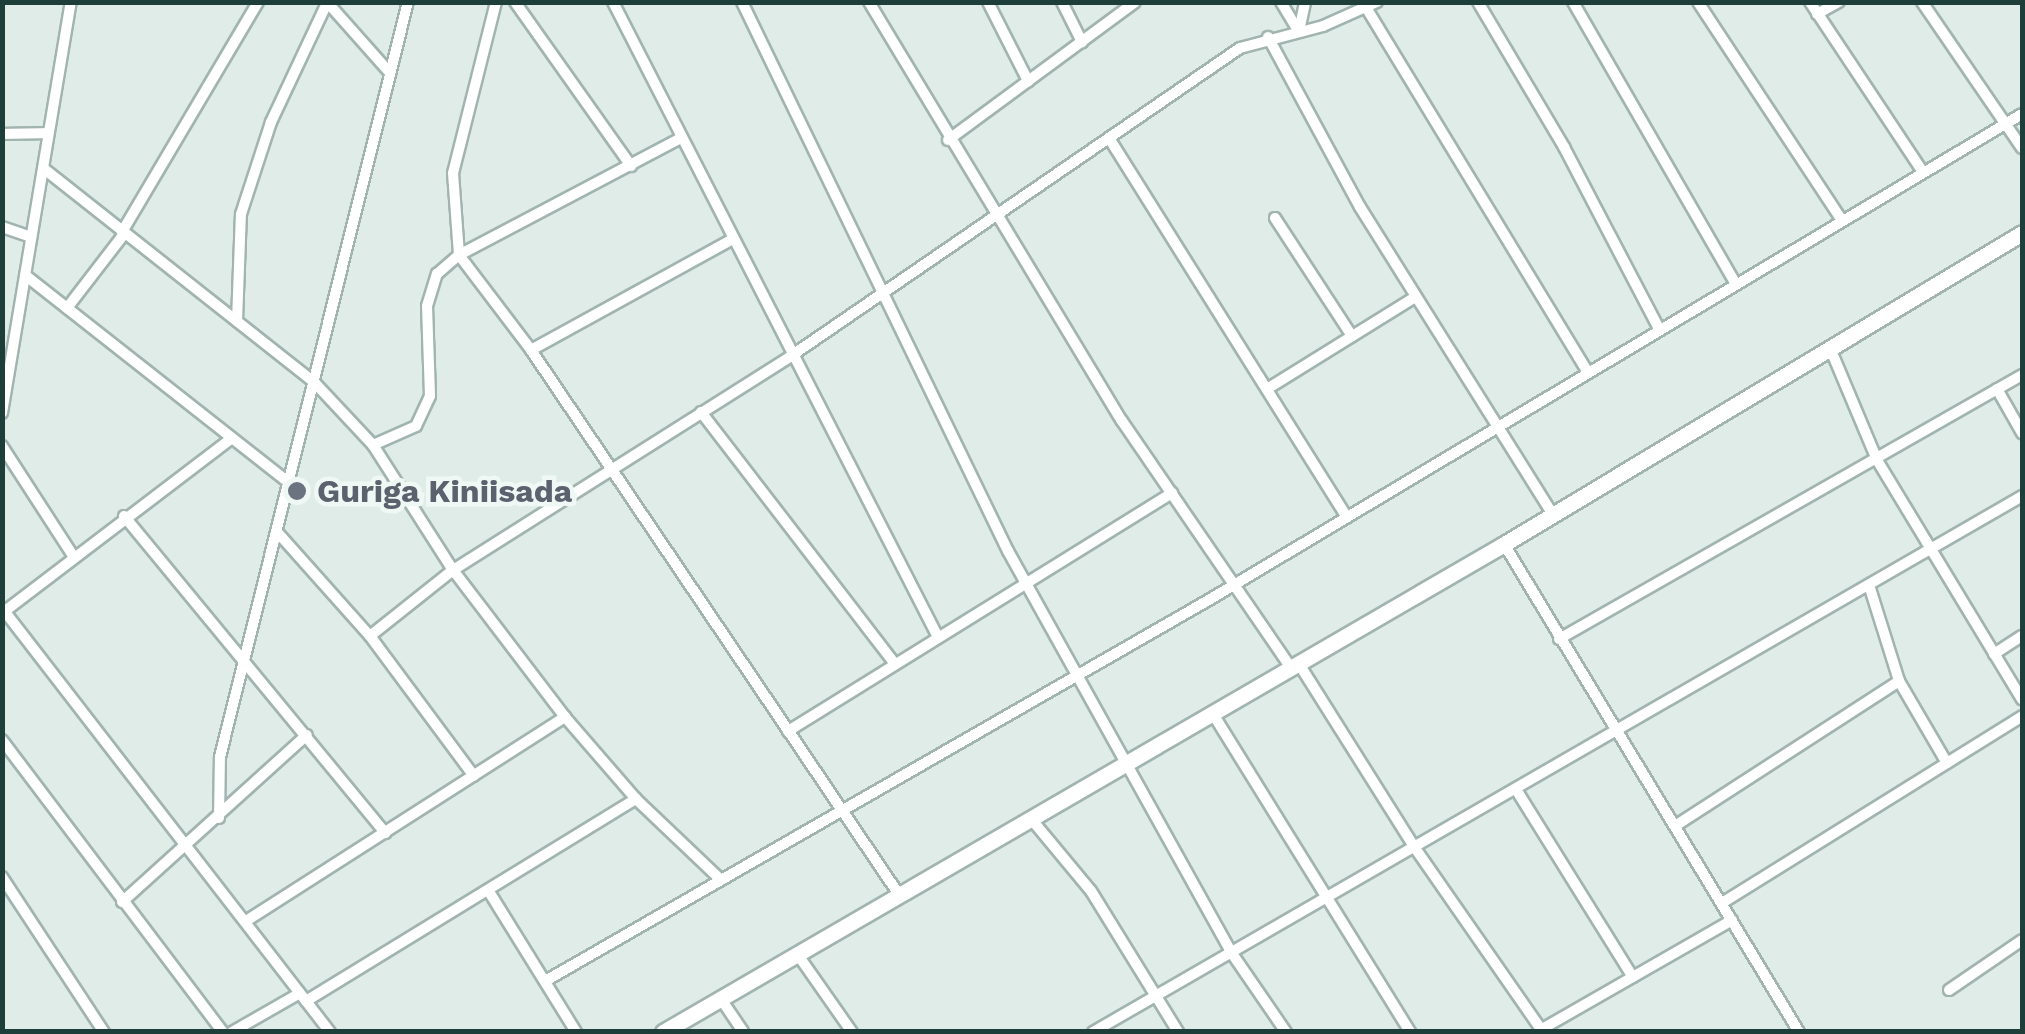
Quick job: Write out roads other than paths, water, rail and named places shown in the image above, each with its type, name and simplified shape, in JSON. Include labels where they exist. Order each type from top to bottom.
[{"type":"street","points":[[2,413],[70,2]]},
{"type":"street","points":[[67,308],[123,233],[258,2]]},
{"type":"street","points":[[219,818],[220,756],[280,534],[408,2]]},
{"type":"street","points":[[496,2],[453,173],[458,255],[531,350],[900,896]]},
{"type":"street","points":[[514,2],[631,166]]},
{"type":"street","points":[[613,2],[731,240],[938,637]]},
{"type":"street","points":[[742,2],[878,292],[1024,582],[1231,952],[1286,1032]]},
{"type":"street","points":[[869,2],[948,140],[1172,493],[1295,666],[1414,848],[1542,1030],[1732,920]]},
{"type":"street","points":[[988,2],[1028,81]]},
{"type":"street","points":[[1062,2],[1082,42]]},
{"type":"street","points":[[948,140],[1134,2]]},
{"type":"street","points":[[1281,2],[1298,32]]},
{"type":"street","points":[[1298,32],[1305,2]]},
{"type":"street","points":[[1478,2],[1659,329]]},
{"type":"street","points":[[1573,2],[1736,283]]},
{"type":"street","points":[[1698,2],[1842,220]]},
{"type":"street","points":[[1810,2],[1923,172]]},
{"type":"street","points":[[1817,14],[1838,2]]},
{"type":"street","points":[[1922,2],[2022,148]]},
{"type":"street","points":[[237,321],[241,214],[271,122],[327,3],[390,73]]},
{"type":"street","points":[[370,636],[453,570],[791,356],[878,292],[998,215],[1240,48],[1372,6],[1588,372]]},
{"type":"street","points":[[1268,38],[1414,298],[1552,513]]},
{"type":"street","points":[[547,980],[1075,678],[2022,114]]},
{"type":"street","points":[[2,134],[48,133]]},
{"type":"street","points":[[1110,138],[1347,517]]},
{"type":"street","points":[[373,445],[416,426],[430,396],[427,306],[437,274],[458,255],[680,139]]},
{"type":"street","points":[[42,168],[316,383],[373,445],[453,570],[565,717],[636,799],[720,880]]},
{"type":"street","points":[[1275,218],[1352,336]]},
{"type":"street","points":[[2,228],[32,237]]},
{"type":"street","points":[[663,1032],[1504,544],[2022,233]]},
{"type":"street","points":[[531,350],[731,240]]},
{"type":"street","points":[[25,275],[292,485]]},
{"type":"street","points":[[1267,389],[1414,298]]},
{"type":"street","points":[[2,324],[17,326]]},
{"type":"street","points":[[1830,348],[1876,460],[2022,699]]},
{"type":"street","points":[[1560,640],[2022,375]]},
{"type":"street","points":[[1997,390],[2022,433]]},
{"type":"street","points":[[701,412],[894,664]]},
{"type":"street","points":[[232,438],[72,554],[4,609],[330,1032]]},
{"type":"street","points":[[2,446],[72,554]]},
{"type":"street","points":[[788,731],[1172,493]]},
{"type":"street","points":[[1093,1032],[1619,734],[2022,496]]},
{"type":"street","points":[[124,516],[385,833]]},
{"type":"street","points":[[280,534],[370,636],[474,776]]},
{"type":"street","points":[[1504,544],[1799,1032]]},
{"type":"street","points":[[1869,585],[1898,681],[1947,763]]},
{"type":"street","points":[[1994,654],[2022,636]]},
{"type":"street","points":[[1674,826],[1898,681]]},
{"type":"street","points":[[1213,714],[1324,899],[1410,1032]]},
{"type":"street","points":[[1722,903],[2022,716]]},
{"type":"street","points":[[246,922],[565,717]]},
{"type":"street","points":[[122,902],[190,846],[307,735]]},
{"type":"street","points":[[2,740],[223,1032]]},
{"type":"street","points":[[1517,791],[1632,978]]},
{"type":"street","points":[[232,1032],[304,997],[636,799]]},
{"type":"street","points":[[1032,820],[1090,891],[1178,1032]]},
{"type":"street","points":[[2,877],[104,1032]]},
{"type":"street","points":[[488,890],[576,1032]]},
{"type":"street","points":[[1949,990],[2022,940]]},
{"type":"street","points":[[798,955],[852,1032]]},
{"type":"street","points":[[721,999],[743,1032]]},
{"type":"place","name":"Guriga Kiniisada","points":[[297,491]]}]
